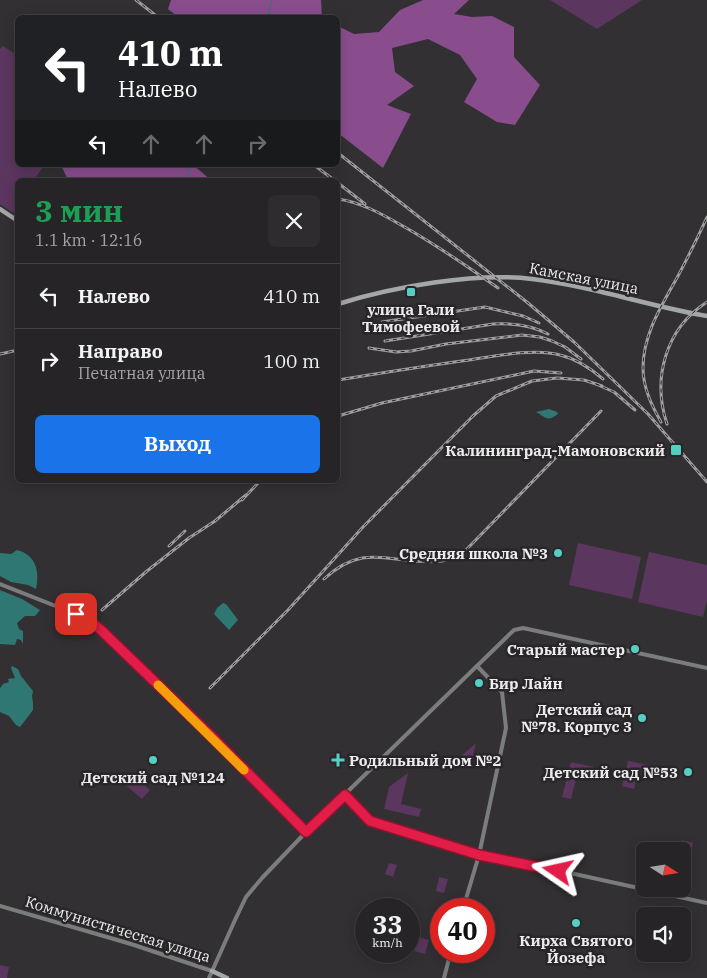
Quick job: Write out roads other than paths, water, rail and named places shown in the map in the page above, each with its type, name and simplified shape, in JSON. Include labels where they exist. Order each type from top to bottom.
[{"type":"main road","points":[[0,209],[15,219]]},
{"type":"main road","name":"Камская улица","points":[[340,303],[365,296],[432,283],[482,278],[531,279],[589,289],[707,316]]},
{"type":"main road","name":"Коммунистическая улица","points":[[212,971],[227,978]]},
{"type":"street","points":[[0,584],[89,620],[205,731],[306,832]]},
{"type":"street","points":[[209,978],[246,897],[306,832],[514,630],[523,628],[707,668]]},
{"type":"street","points":[[466,898],[479,855],[506,725],[502,692],[477,666]]},
{"type":"street","points":[[345,795],[370,821],[479,855],[707,903]]},
{"type":"street","name":"Коммунистическая улица","points":[[0,906],[130,944],[212,971]]},
{"type":"street","points":[[444,978],[448,963]]},
{"type":"water","points":[[549,409],[558,414],[549,418],[536,412]]},
{"type":"water","points":[[17,550],[29,556],[35,565],[37,570],[36,589],[28,585],[11,582],[0,576],[0,553],[11,554]]},
{"type":"water","points":[[0,590],[22,599],[40,610],[35,616],[25,616],[17,623],[19,629],[23,631],[23,644],[21,640],[17,639],[15,645],[0,644]]},
{"type":"water","points":[[223,603],[226,604],[238,620],[229,630],[214,614]]},
{"type":"water","points":[[12,666],[18,669],[33,691],[33,710],[20,727],[9,716],[0,712],[0,688],[3,684],[9,682],[8,679],[15,678]]},
{"type":"waterway","points":[[268,15],[272,0]]},
{"type":"waterway","points":[[187,178],[190,167]]},
{"type":"railway","points":[[136,0],[155,15]]},
{"type":"railway","points":[[340,155],[528,303],[574,342],[648,414],[707,482]]},
{"type":"railway","points":[[317,167],[331,178]]},
{"type":"railway","points":[[340,185],[365,204]]},
{"type":"railway","points":[[340,200],[379,213],[414,232],[498,288]]},
{"type":"railway","points":[[661,422],[646,390],[643,375],[646,343],[654,320],[707,217]]},
{"type":"railway","points":[[667,424],[661,390],[666,356],[681,326],[707,302]]},
{"type":"railway","points":[[382,322],[485,307],[523,316],[539,323]]},
{"type":"railway","points":[[385,341],[493,324],[522,325],[548,334]]},
{"type":"railway","points":[[369,348],[396,352],[411,351],[446,344],[522,335],[540,337],[552,341],[565,347],[581,359]]},
{"type":"railway","points":[[0,354],[15,351]]},
{"type":"railway","points":[[340,380],[527,352],[550,353],[578,361],[603,379]]},
{"type":"railway","points":[[340,415],[382,403],[534,371],[561,373]]},
{"type":"railway","points":[[210,688],[288,610],[363,527],[473,416],[496,396],[532,381],[557,378],[584,380],[602,386]]},
{"type":"railway","points":[[596,384],[614,392],[635,410]]},
{"type":"railway","points":[[324,579],[339,567],[354,560],[368,557],[425,562],[442,561],[466,550],[601,411]]},
{"type":"railway","points":[[242,500],[258,483]]},
{"type":"railway","points":[[102,610],[147,571],[189,538],[215,521],[246,495]]},
{"type":"railway","points":[[169,546],[185,531]]},
{"type":"place","name":"улица Гали Тимофеевой","points":[[411,292]]},
{"type":"place","name":"Калининград-Мамоновский","points":[[676,450]]},
{"type":"place","name":"Средняя школа №3","points":[[558,553]]},
{"type":"place","name":"Старый мастер","points":[[635,649]]},
{"type":"place","name":"Бир Лайн","points":[[479,683]]},
{"type":"place","name":"Детский сад №78. Корпус 3","points":[[642,718]]},
{"type":"place","name":"Детский сад №124","points":[[153,760]]},
{"type":"place","name":"Родильный дом №2","points":[[338,760]]},
{"type":"place","name":"Детский сад №53","points":[[688,772]]},
{"type":"place","name":"Кирха Святого Йозефа","points":[[576,923]]}]
